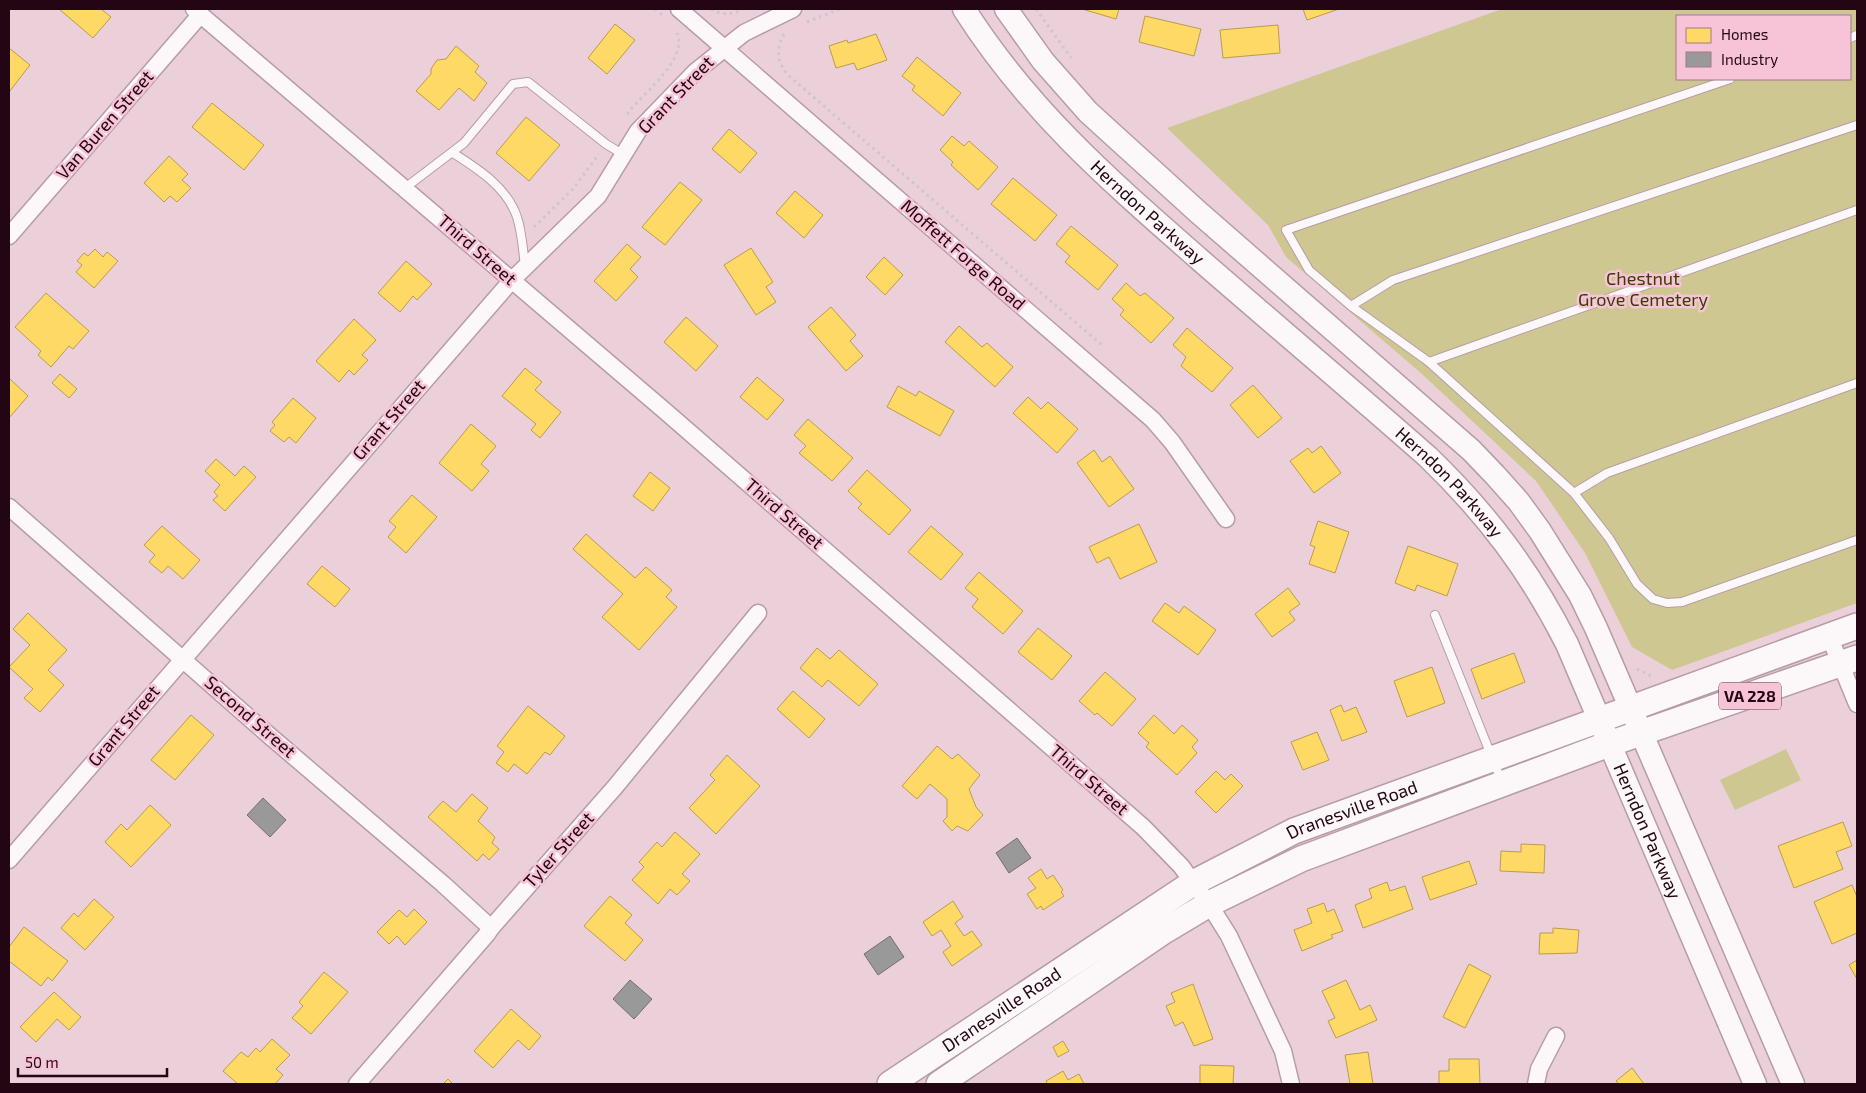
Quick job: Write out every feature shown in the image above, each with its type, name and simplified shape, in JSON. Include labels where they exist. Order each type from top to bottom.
[{"type":"main road","name":"Herndon Parkway","points":[[964,9],[998,61],[1023,91],[1099,171],[1421,451],[1476,506],[1501,535],[1551,612],[1756,1084]]},
{"type":"main road","name":"Herndon Parkway","points":[[1006,9],[1043,61],[1088,112],[1198,212],[1471,450],[1507,488],[1540,531],[1580,595],[1631,707],[1793,1084]]},
{"type":"main road","name":"Dranesville Road","points":[[890,1084],[1193,883],[1294,831],[1857,626]]},
{"type":"main road","name":"Dranesville Road","points":[[939,1084],[1164,931],[1209,904],[1301,859],[1609,744],[1849,662]]},
{"type":"street","name":"Moffett Forge Road","points":[[680,9],[1153,420],[1172,442],[1226,519]]},
{"type":"street","name":"Grant Street","points":[[9,860],[182,658],[512,280],[598,196],[638,131],[695,72],[724,47],[744,33],[793,9]]},
{"type":"street","name":"Third Street","points":[[198,12],[512,280],[1143,827],[1174,859],[1193,883],[1229,936],[1283,1051],[1291,1084]]},
{"type":"street","name":"Van Buren Street","points":[[9,236],[198,12]]},
{"type":"street","name":"Second Street","points":[[9,507],[443,884],[491,928]]},
{"type":"street","name":"Tyler Street","points":[[357,1084],[628,773],[758,613]]},
{"type":"street","points":[[1830,636],[1849,662],[1857,704]]},
{"type":"street","points":[[1536,1084],[1539,1069],[1556,1036]]},
{"type":"lane","points":[[1727,80],[1286,230],[1308,270],[1352,306],[1429,362],[1574,493],[1609,538],[1637,584],[1653,599],[1667,603],[1682,602],[1857,540]]},
{"type":"lane","points":[[405,188],[453,153],[513,84],[528,82],[606,144],[624,155]]},
{"type":"lane","points":[[1352,306],[1393,280],[1857,126]]},
{"type":"lane","points":[[453,153],[486,175],[506,196],[517,216],[525,266]]},
{"type":"lane","points":[[1429,362],[1857,210]]},
{"type":"lane","points":[[1574,493],[1607,473],[1857,384]]},
{"type":"lane","points":[[1435,615],[1502,785]]},
{"type":"path","points":[[711,9],[721,14],[729,14],[743,9]]},
{"type":"path","points":[[805,22],[840,9]]},
{"type":"path","points":[[786,31],[778,43],[777,49],[780,64],[789,76],[1103,346]]},
{"type":"green space","name":"Chestnut Grove Cemetery","points":[[1502,9],[1857,9],[1857,603],[1672,670],[1632,647],[1585,553],[1536,481],[1422,374],[1286,257],[1268,225],[1167,128]]},
{"type":"green space","points":[[1786,749],[1801,780],[1735,810],[1720,780]]},
{"type":"building: Homes","points":[[59,9],[101,9],[111,17],[93,38]]},
{"type":"building: Homes","points":[[1082,9],[1119,9],[1116,19]]},
{"type":"building: Homes","points":[[1303,9],[1339,9],[1307,20]]},
{"type":"building: Homes","points":[[1145,16],[1201,29],[1194,56],[1139,42]]},
{"type":"building: Homes","points":[[615,24],[635,40],[607,74],[588,58]]},
{"type":"building: Homes","points":[[1278,25],[1280,53],[1223,58],[1220,30]]},
{"type":"building: Homes","points":[[876,34],[887,60],[857,70],[854,63],[836,68],[829,46],[847,40],[848,43]]},
{"type":"building: Homes","points":[[456,46],[479,66],[475,72],[487,83],[474,101],[459,88],[439,110],[416,91],[431,74],[431,69],[437,60],[446,59]]},
{"type":"building: Homes","points":[[9,48],[30,65],[9,92]]},
{"type":"building: Homes","points":[[917,57],[961,93],[943,116],[912,90],[915,86],[902,76]]},
{"type":"building: Homes","points":[[212,103],[264,145],[244,170],[192,127]]},
{"type":"building: Homes","points":[[526,117],[560,145],[529,181],[496,153]]},
{"type":"building: Homes","points":[[729,129],[757,153],[740,173],[712,149]]},
{"type":"building: Homes","points":[[952,136],[964,146],[969,141],[998,167],[978,190],[951,165],[953,162],[940,150]]},
{"type":"building: Homes","points":[[169,156],[188,174],[182,180],[191,188],[177,202],[170,196],[164,202],[144,183]]},
{"type":"building: Homes","points":[[1013,178],[1057,215],[1035,241],[991,204]]},
{"type":"building: Homes","points":[[680,182],[702,200],[665,245],[642,227]]},
{"type":"building: Homes","points":[[795,191],[823,215],[804,238],[776,213]]},
{"type":"building: Homes","points":[[1071,226],[1118,265],[1098,290],[1065,262],[1070,256],[1056,244]]},
{"type":"building: Homes","points":[[627,244],[641,257],[630,269],[638,277],[616,301],[594,281]]},
{"type":"building: Homes","points":[[751,248],[773,282],[766,287],[776,302],[756,315],[724,265]]},
{"type":"building: Homes","points":[[95,249],[103,257],[107,252],[118,261],[94,288],[76,272],[82,265],[77,261],[84,253],[88,256]]},
{"type":"building: Homes","points":[[884,257],[903,275],[885,295],[866,277]]},
{"type":"building: Homes","points":[[406,261],[432,284],[417,300],[413,296],[400,312],[378,293]]},
{"type":"building: Homes","points":[[1126,283],[1140,296],[1145,293],[1174,318],[1151,343],[1120,315],[1124,310],[1112,299]]},
{"type":"building: Homes","points":[[46,293],[89,331],[73,349],[69,346],[51,367],[38,355],[41,351],[15,327]]},
{"type":"building: Homes","points":[[831,307],[856,335],[850,341],[863,356],[846,371],[808,327]]},
{"type":"building: Homes","points":[[686,317],[718,346],[696,371],[664,342]]},
{"type":"building: Homes","points":[[354,319],[376,340],[362,355],[368,360],[354,375],[349,370],[339,382],[316,361]]},
{"type":"building: Homes","points":[[959,326],[982,347],[987,343],[1013,367],[995,387],[945,342]]},
{"type":"building: Homes","points":[[1187,328],[1233,368],[1212,392],[1181,366],[1186,357],[1173,345]]},
{"type":"building: Homes","points":[[525,368],[542,382],[535,390],[561,412],[540,438],[531,430],[536,424],[502,396]]},
{"type":"building: Homes","points":[[60,374],[77,389],[69,398],[52,383]]},
{"type":"building: Homes","points":[[757,377],[784,400],[767,420],[740,397]]},
{"type":"building: Homes","points":[[9,378],[28,396],[9,418]]},
{"type":"building: Homes","points":[[1253,385],[1282,418],[1258,438],[1230,405]]},
{"type":"building: Homes","points":[[898,386],[916,396],[919,391],[954,411],[940,436],[887,407]]},
{"type":"building: Homes","points":[[1028,397],[1041,409],[1048,402],[1078,429],[1057,453],[1013,413]]},
{"type":"building: Homes","points":[[293,398],[316,418],[296,443],[289,437],[284,442],[270,431],[275,425],[272,422]]},
{"type":"building: Homes","points":[[808,419],[853,458],[832,481],[799,453],[806,446],[794,435]]},
{"type":"building: Homes","points":[[471,424],[496,446],[481,464],[489,471],[472,491],[439,463]]},
{"type":"building: Homes","points":[[1321,446],[1341,473],[1314,493],[1290,461],[1308,448],[1312,453]]},
{"type":"building: Homes","points":[[1094,450],[1102,462],[1110,456],[1134,489],[1109,507],[1077,463]]},
{"type":"building: Homes","points":[[216,459],[235,476],[244,466],[256,477],[225,511],[213,500],[218,496],[214,492],[220,485],[205,471]]},
{"type":"building: Homes","points":[[867,470],[911,510],[889,535],[858,508],[862,504],[848,491]]},
{"type":"building: Homes","points":[[650,472],[670,488],[653,511],[633,496]]},
{"type":"building: Homes","points":[[412,495],[437,517],[406,553],[388,537],[396,527],[389,521]]},
{"type":"building: Homes","points":[[1318,521],[1349,532],[1335,573],[1309,564],[1315,547],[1310,545]]},
{"type":"building: Homes","points":[[1139,524],[1157,562],[1120,579],[1109,557],[1097,563],[1089,547]]},
{"type":"building: Homes","points":[[162,526],[200,560],[183,579],[168,566],[162,573],[149,562],[155,555],[144,545]]},
{"type":"building: Homes","points":[[931,526],[963,554],[941,580],[908,552]]},
{"type":"building: Homes","points":[[586,534],[635,578],[646,567],[672,590],[666,597],[677,607],[639,650],[602,617],[623,594],[573,549]]},
{"type":"building: Homes","points":[[1408,546],[1458,564],[1447,596],[1417,585],[1415,591],[1395,583]]},
{"type":"building: Homes","points":[[322,566],[350,589],[335,607],[307,584]]},
{"type":"building: Homes","points":[[979,572],[1023,611],[1003,634],[972,607],[978,599],[965,588]]},
{"type":"building: Homes","points":[[1288,588],[1300,604],[1289,612],[1295,620],[1272,637],[1255,614]]},
{"type":"building: Homes","points":[[1165,603],[1179,613],[1184,606],[1216,630],[1198,655],[1152,621]]},
{"type":"building: Homes","points":[[28,613],[67,650],[48,670],[64,685],[40,712],[24,698],[33,689],[9,667],[30,645],[13,629]]},
{"type":"building: Homes","points":[[1038,628],[1072,656],[1052,680],[1018,652]]},
{"type":"building: Homes","points":[[817,648],[830,659],[839,650],[878,684],[859,706],[828,680],[822,687],[800,668]]},
{"type":"building: Homes","points":[[1514,653],[1525,682],[1482,699],[1471,669]]},
{"type":"building: Homes","points":[[1432,667],[1445,703],[1407,717],[1394,681]]},
{"type":"building: Homes","points":[[1105,672],[1136,699],[1112,726],[1079,701]]},
{"type":"building: Homes","points":[[793,691],[825,719],[809,738],[777,709]]},
{"type":"building: Homes","points":[[1341,705],[1344,712],[1356,707],[1367,732],[1342,741],[1330,710]]},
{"type":"building: Homes","points":[[528,706],[565,736],[550,755],[545,752],[527,774],[514,764],[508,772],[496,763],[504,752],[497,746]]},
{"type":"building: Homes","points":[[191,715],[214,735],[175,780],[151,760]]},
{"type":"building: Homes","points":[[1154,715],[1174,734],[1182,725],[1198,740],[1192,747],[1197,753],[1177,775],[1146,747],[1149,743],[1138,733]]},
{"type":"building: Homes","points":[[1317,732],[1329,760],[1303,770],[1291,742]]},
{"type":"building: Homes","points":[[937,746],[952,759],[958,754],[980,775],[969,789],[976,807],[983,815],[968,831],[957,826],[952,831],[943,821],[947,817],[947,799],[930,784],[917,799],[902,786]]},
{"type":"building: Homes","points":[[727,755],[760,786],[716,834],[689,808],[715,780],[710,775]]},
{"type":"building: Homes","points":[[1216,771],[1225,780],[1231,774],[1243,786],[1216,813],[1195,792]]},
{"type":"building: Homes","points":[[472,794],[488,808],[478,821],[495,837],[492,843],[499,849],[489,860],[483,854],[477,861],[428,817],[443,801],[456,812]]},
{"type":"building: Homes","points":[[150,805],[171,825],[131,867],[105,842],[121,824],[127,830]]},
{"type":"building: Homes","points":[[1843,822],[1852,846],[1836,852],[1843,869],[1794,888],[1778,846]]},
{"type":"building: Homes","points":[[675,832],[700,854],[682,874],[690,881],[677,895],[670,889],[658,904],[632,880],[644,867],[639,862],[657,842],[662,847]]},
{"type":"building: Homes","points":[[1521,844],[1545,845],[1544,873],[1500,871],[1501,851],[1521,852]]},
{"type":"building: Homes","points":[[1469,861],[1477,884],[1430,900],[1422,877]]},
{"type":"building: Homes","points":[[1041,869],[1047,879],[1053,875],[1063,890],[1061,892],[1064,896],[1043,910],[1041,906],[1037,909],[1027,894],[1036,888],[1028,878]]},
{"type":"building: Homes","points":[[1387,882],[1390,891],[1405,886],[1413,909],[1363,928],[1355,905],[1372,898],[1369,889]]},
{"type":"building: Homes","points":[[1852,885],[1857,897],[1857,933],[1832,944],[1814,902]]},
{"type":"building: Homes","points":[[610,896],[632,915],[625,923],[643,940],[625,961],[584,926]]},
{"type":"building: Homes","points":[[94,899],[114,917],[85,950],[61,928],[74,913],[78,917]]},
{"type":"building: Homes","points":[[953,901],[963,917],[955,923],[964,936],[972,931],[982,945],[952,966],[943,952],[951,946],[941,930],[932,936],[923,922]]},
{"type":"building: Homes","points":[[1324,903],[1327,912],[1334,909],[1343,931],[1331,935],[1333,938],[1302,951],[1294,930],[1312,923],[1307,909]]},
{"type":"building: Homes","points":[[414,909],[427,922],[405,945],[397,936],[389,944],[377,932],[399,910],[407,917]]},
{"type":"building: Homes","points":[[24,927],[68,961],[52,981],[48,977],[41,986],[9,961],[9,947]]},
{"type":"building: Homes","points":[[1553,928],[1579,930],[1577,953],[1539,954],[1540,933],[1553,933]]},
{"type":"building: Homes","points":[[1857,960],[1857,979],[1849,965]]},
{"type":"building: Homes","points":[[1469,964],[1491,976],[1465,1028],[1443,1017]]},
{"type":"building: Homes","points":[[324,972],[348,992],[311,1034],[292,1018],[303,1006],[299,1002]]},
{"type":"building: Homes","points":[[1346,980],[1360,1010],[1370,1005],[1377,1020],[1336,1038],[1328,1021],[1335,1018],[1322,991]]},
{"type":"building: Homes","points":[[1193,984],[1213,1039],[1194,1046],[1183,1022],[1175,1026],[1166,1006],[1175,1002],[1171,993]]},
{"type":"building: Homes","points":[[54,992],[81,1017],[69,1030],[57,1019],[36,1042],[20,1027]]},
{"type":"building: Homes","points":[[511,1009],[541,1036],[529,1050],[518,1040],[493,1068],[474,1051]]},
{"type":"building: Homes","points":[[272,1039],[290,1055],[276,1069],[283,1075],[275,1084],[238,1084],[223,1071],[241,1052],[248,1057],[256,1048],[260,1052]]},
{"type":"building: Homes","points":[[1063,1041],[1069,1051],[1058,1057],[1053,1047]]},
{"type":"building: Homes","points":[[1368,1052],[1373,1084],[1350,1084],[1345,1055]]},
{"type":"building: Homes","points":[[1449,1059],[1479,1059],[1480,1084],[1439,1084],[1439,1071],[1449,1071]]},
{"type":"building: Homes","points":[[1200,1065],[1234,1066],[1233,1084],[1200,1084]]},
{"type":"building: Homes","points":[[1632,1068],[1644,1084],[1619,1084],[1616,1081]]},
{"type":"building: Homes","points":[[1063,1071],[1068,1080],[1079,1074],[1084,1084],[1047,1084],[1046,1081]]},
{"type":"building: Homes","points":[[448,1079],[453,1084],[443,1084]]},
{"type":"building: Industry","points":[[263,798],[286,820],[270,837],[247,815]]},
{"type":"building: Industry","points":[[1017,838],[1031,858],[1009,873],[996,853]]},
{"type":"building: Industry","points":[[890,936],[904,957],[878,975],[864,954]]},
{"type":"building: Industry","points":[[630,980],[652,999],[634,1019],[613,999]]}]
